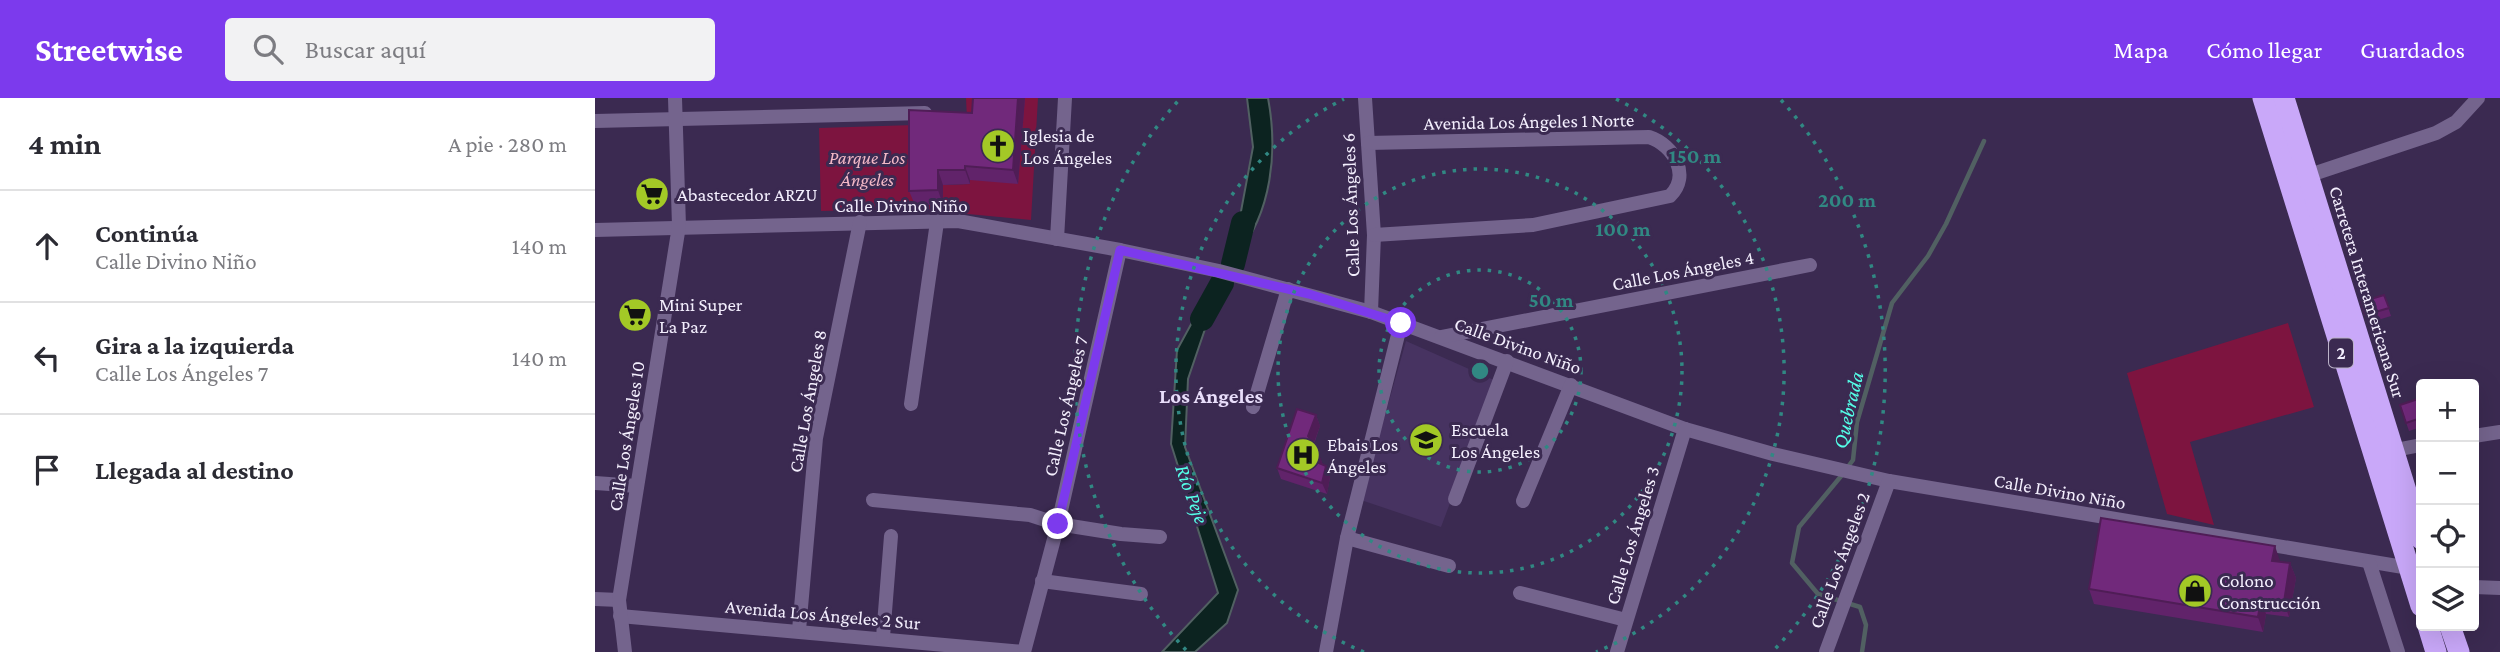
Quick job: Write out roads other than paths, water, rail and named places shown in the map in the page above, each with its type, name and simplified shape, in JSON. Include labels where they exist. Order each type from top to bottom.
[{"type":"highway","name":"Carretera Interamericana Sur","points":[[2263,98],[2298,179],[2415,569]]},
{"type":"highway","name":"Carretera Interamericana Sur","points":[[2284,98],[2298,179]]},
{"type":"highway","name":"Carretera Interamericana Sur","points":[[2382,452],[2416,528]]},
{"type":"highway","points":[[2430,631],[2436,652]]},
{"type":"highway","points":[[2452,631],[2459,652]]},
{"type":"street","name":"Calle Los Ángeles 10","points":[[625,652],[619,600],[679,226],[675,98]]},
{"type":"street","points":[[1057,239],[1065,98]]},
{"type":"street","name":"Calle Los Ángeles 6","points":[[1366,98],[1374,235],[1371,312]]},
{"type":"street","points":[[2298,179],[2436,133],[2456,122],[2477,98]]},
{"type":"street","points":[[595,121],[941,113]]},
{"type":"street","name":"Avenida Los Ángeles 1 Norte","points":[[1368,143],[1649,137],[1660,141],[1671,150],[1681,178],[1679,187],[1669,196],[1533,225],[1374,235]]},
{"type":"street","name":"Calle Divino Niño","points":[[595,230],[958,221],[1120,250],[1288,289],[1371,312],[1685,429],[1773,454],[1889,481],[2415,569]]},
{"type":"street","name":"Calle Los Ángeles 8","points":[[799,630],[816,438],[860,222]]},
{"type":"street","points":[[911,404],[937,222]]},
{"type":"street","name":"Calle Los Ángeles 7","points":[[1023,652],[1058,524],[1120,250]]},
{"type":"street","name":"Calle Los Ángeles 4","points":[[1440,337],[1810,265]]},
{"type":"street","points":[[1254,407],[1288,289]]},
{"type":"street","points":[[1326,652],[1347,538],[1401,323]]},
{"type":"street","points":[[1455,499],[1507,361]]},
{"type":"street","points":[[1523,500],[1571,385]]},
{"type":"street","name":"Calle Los Ángeles 3","points":[[1617,652],[1685,429]]},
{"type":"street","points":[[2479,435],[2500,432]]},
{"type":"street","points":[[2382,452],[2416,446]]},
{"type":"street","name":"Calle Los Ángeles 2","points":[[1826,652],[1889,481]]},
{"type":"street","points":[[595,483],[637,486]]},
{"type":"street","points":[[873,500],[1030,515],[1058,524],[1160,537]]},
{"type":"street","points":[[883,637],[891,536]]},
{"type":"street","points":[[1347,538],[1449,566]]},
{"type":"street","points":[[2369,562],[2397,652]]},
{"type":"street","points":[[1042,581],[1141,594]]},
{"type":"street","points":[[2479,587],[2500,588]]},
{"type":"street","points":[[1520,593],[1626,620]]},
{"type":"street","points":[[595,599],[619,600]]},
{"type":"street","name":"Avenida Los Ángeles 2 Sur","points":[[620,616],[883,637],[1023,652]]},
{"type":"water","points":[[1247,98],[1268,98],[1272,160],[1265,201],[1258,221],[1236,256],[1236,238],[1253,147]]},
{"type":"water","points":[[1218,291],[1188,379],[1185,447],[1238,590],[1227,623],[1195,652],[1162,652],[1218,593],[1171,444],[1177,350],[1195,317]]},
{"type":"waterway","name":"Quebrada","points":[[1847,468],[1853,460],[1857,422],[1892,303],[1928,256],[1946,224],[1984,141]]},
{"type":"waterway","name":"Río Peje","points":[[1233,264],[1243,223]]},
{"type":"waterway","name":"Río Peje","points":[[1202,319],[1222,283]]},
{"type":"waterway","name":"Quebrada","points":[[1842,475],[1799,527],[1792,563],[1818,594],[1860,607],[1866,625],[1862,652]]},
{"type":"place","name":"Iglesia de Los Ángeles","points":[[998,146]]},
{"type":"place","name":"Abastecedor ARZU","points":[[652,194]]},
{"type":"place","name":"Mini Super La Paz","points":[[635,315]]},
{"type":"place","name":"Escuela Los Ángeles","points":[[1426,440]]},
{"type":"place","name":"Ebais Los Ángeles","points":[[1303,455]]},
{"type":"place","name":"Colono Construcción","points":[[2195,591]]},
{"type":"district","name":"Los Ángeles","points":[[1211,396]]},
{"type":"park label","name":"Parque Los Ángeles","points":[[867,168]]}]
